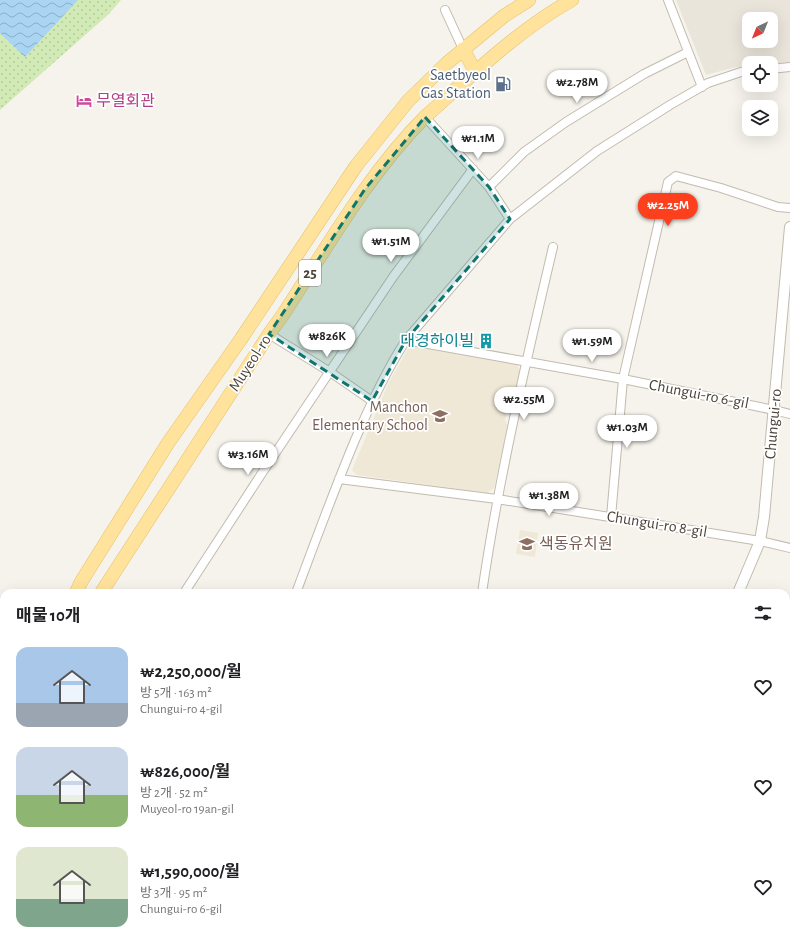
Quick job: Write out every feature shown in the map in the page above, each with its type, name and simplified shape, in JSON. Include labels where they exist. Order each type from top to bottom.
[{"type":"main road","name":"Muyeol-ro","points":[[78,589],[168,443],[245,334],[356,166],[408,101],[447,63],[504,16],[529,0]]},
{"type":"main road","name":"Muyeol-ro","points":[[104,589],[365,189],[414,128],[425,117],[514,40],[552,11],[572,0]]},
{"type":"main road","points":[[463,49],[476,73]]},
{"type":"street","points":[[668,0],[702,87]]},
{"type":"street","points":[[446,10],[463,49]]},
{"type":"street","points":[[488,187],[524,152],[566,122],[644,74],[688,52]]},
{"type":"street","points":[[778,68],[790,66]]},
{"type":"street","points":[[298,589],[339,479],[372,401],[393,361],[406,340],[510,219],[597,151],[670,105],[702,87],[742,72]]},
{"type":"street","points":[[425,117],[488,187],[510,219]]},
{"type":"street","points":[[187,589],[393,277],[472,169]]},
{"type":"street","points":[[611,517],[623,379],[668,182],[676,176],[721,188],[778,207],[790,208]]},
{"type":"street","name":"Chungui-ro","points":[[740,589],[760,541],[764,518],[790,227]]},
{"type":"street","points":[[483,589],[488,546],[526,361],[553,247]]},
{"type":"street","points":[[269,334],[330,372],[372,401]]},
{"type":"street","name":"Chungui-ro 6-gil","points":[[406,340],[623,379],[790,414]]},
{"type":"street","name":"Chungui-ro 8-gil","points":[[339,479],[498,498],[760,541],[790,548]]},
{"type":"highlighted area","points":[[425,117],[489,187],[510,219],[406,340],[372,401],[269,334],[365,189]]},
{"type":"shaded area","points":[[676,0],[790,0],[790,62],[778,63],[778,56],[742,56],[742,67],[706,75]]},
{"type":"shaded area","name":"Manchon Elementary School","points":[[410,345],[516,363],[520,370],[512,407],[507,411],[505,420],[508,425],[494,488],[487,493],[357,475],[352,470],[388,384]]},
{"type":"shaded area","name":"색동유치원","points":[[520,530],[538,533],[535,557],[516,554]]},
{"type":"green space","points":[[0,0],[121,0],[109,14],[0,110]]},
{"type":"water","points":[[0,0],[78,0],[25,57],[0,33]]},
{"type":"place","name":"Saetbyeol Gas Station","points":[[503,84]]},
{"type":"place","name":"무열회관","points":[[84,101]]},
{"type":"place","name":"대경하이빌","points":[[486,341]]},
{"type":"place","name":"Manchon Elementary School","points":[[440,416]]},
{"type":"place","name":"색동유치원","points":[[527,544]]}]
